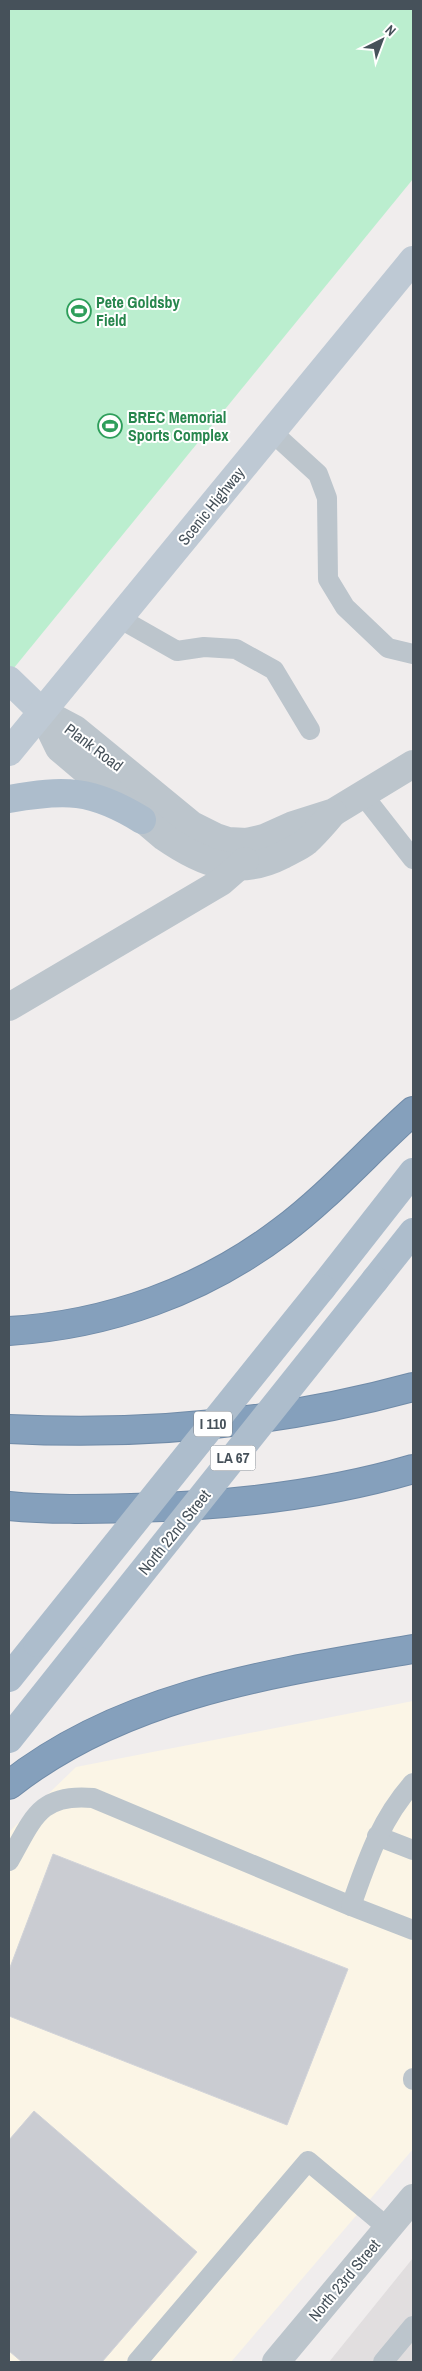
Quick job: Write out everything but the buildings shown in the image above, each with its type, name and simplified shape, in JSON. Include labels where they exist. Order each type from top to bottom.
[{"type":"highway","points":[[9,1331],[55,1328],[140,1306],[205,1279],[234,1264],[282,1232],[314,1205],[413,1111]]},
{"type":"highway","name":"I 110","points":[[9,1429],[100,1432],[237,1422],[336,1405],[413,1387]]},
{"type":"highway","points":[[9,1506],[82,1510],[242,1502],[351,1486],[413,1470]]},
{"type":"highway","points":[[9,1785],[58,1752],[103,1726],[181,1696],[217,1686],[413,1649]]},
{"type":"main road","points":[[9,798],[38,794],[78,793],[118,804],[142,820]]},
{"type":"main road","name":"LA 67","points":[[9,1678],[413,1172]]},
{"type":"main road","name":"North 22nd Street","points":[[9,1739],[413,1232]]},
{"type":"street","name":"Scenic Highway","points":[[9,752],[413,260]]},
{"type":"street","points":[[9,680],[41,712]]},
{"type":"street","name":"Plank Road","points":[[41,712],[59,748],[142,820],[178,847],[219,865],[236,868],[266,862],[305,843],[334,812]]},
{"type":"street","name":"Plank Road","points":[[41,712],[75,729],[178,814],[205,833],[228,841],[247,842],[275,835],[293,825],[334,812],[413,764]]},
{"type":"street","name":"Plank Road","points":[[9,1007],[221,882],[236,868],[293,825]]},
{"type":"street","name":"North 23rd Street","points":[[281,2360],[413,2198]]},
{"type":"lane","points":[[272,432],[318,474],[327,498],[328,579],[345,607],[388,648],[413,654]]},
{"type":"lane","points":[[118,618],[177,651],[204,647],[236,649],[274,670],[310,730]]},
{"type":"lane","points":[[363,795],[411,851]]},
{"type":"lane","points":[[351,1906],[377,1836],[400,1798],[413,1783]]},
{"type":"lane","points":[[9,1861],[30,1824],[45,1807],[57,1799],[74,1796],[93,1798],[413,1930]]},
{"type":"lane","points":[[377,1836],[413,1850]]},
{"type":"lane","points":[[137,2362],[308,2161],[388,2228]]},
{"type":"lane","points":[[383,2362],[413,2326]]},
{"type":"shaded area","points":[[413,1701],[413,2149],[231,2362],[9,2362],[9,1832],[76,1767]]},
{"type":"shaded area","points":[[413,2258],[413,2362],[329,2362]]},
{"type":"green space","name":"BREC Memorial Sports Complex","points":[[9,9],[413,9],[413,179],[9,674]]},
{"type":"place","name":"Pete Goldsby Field","points":[[79,311]]},
{"type":"place","name":"BREC Memorial Sports Complex","points":[[110,426]]}]
